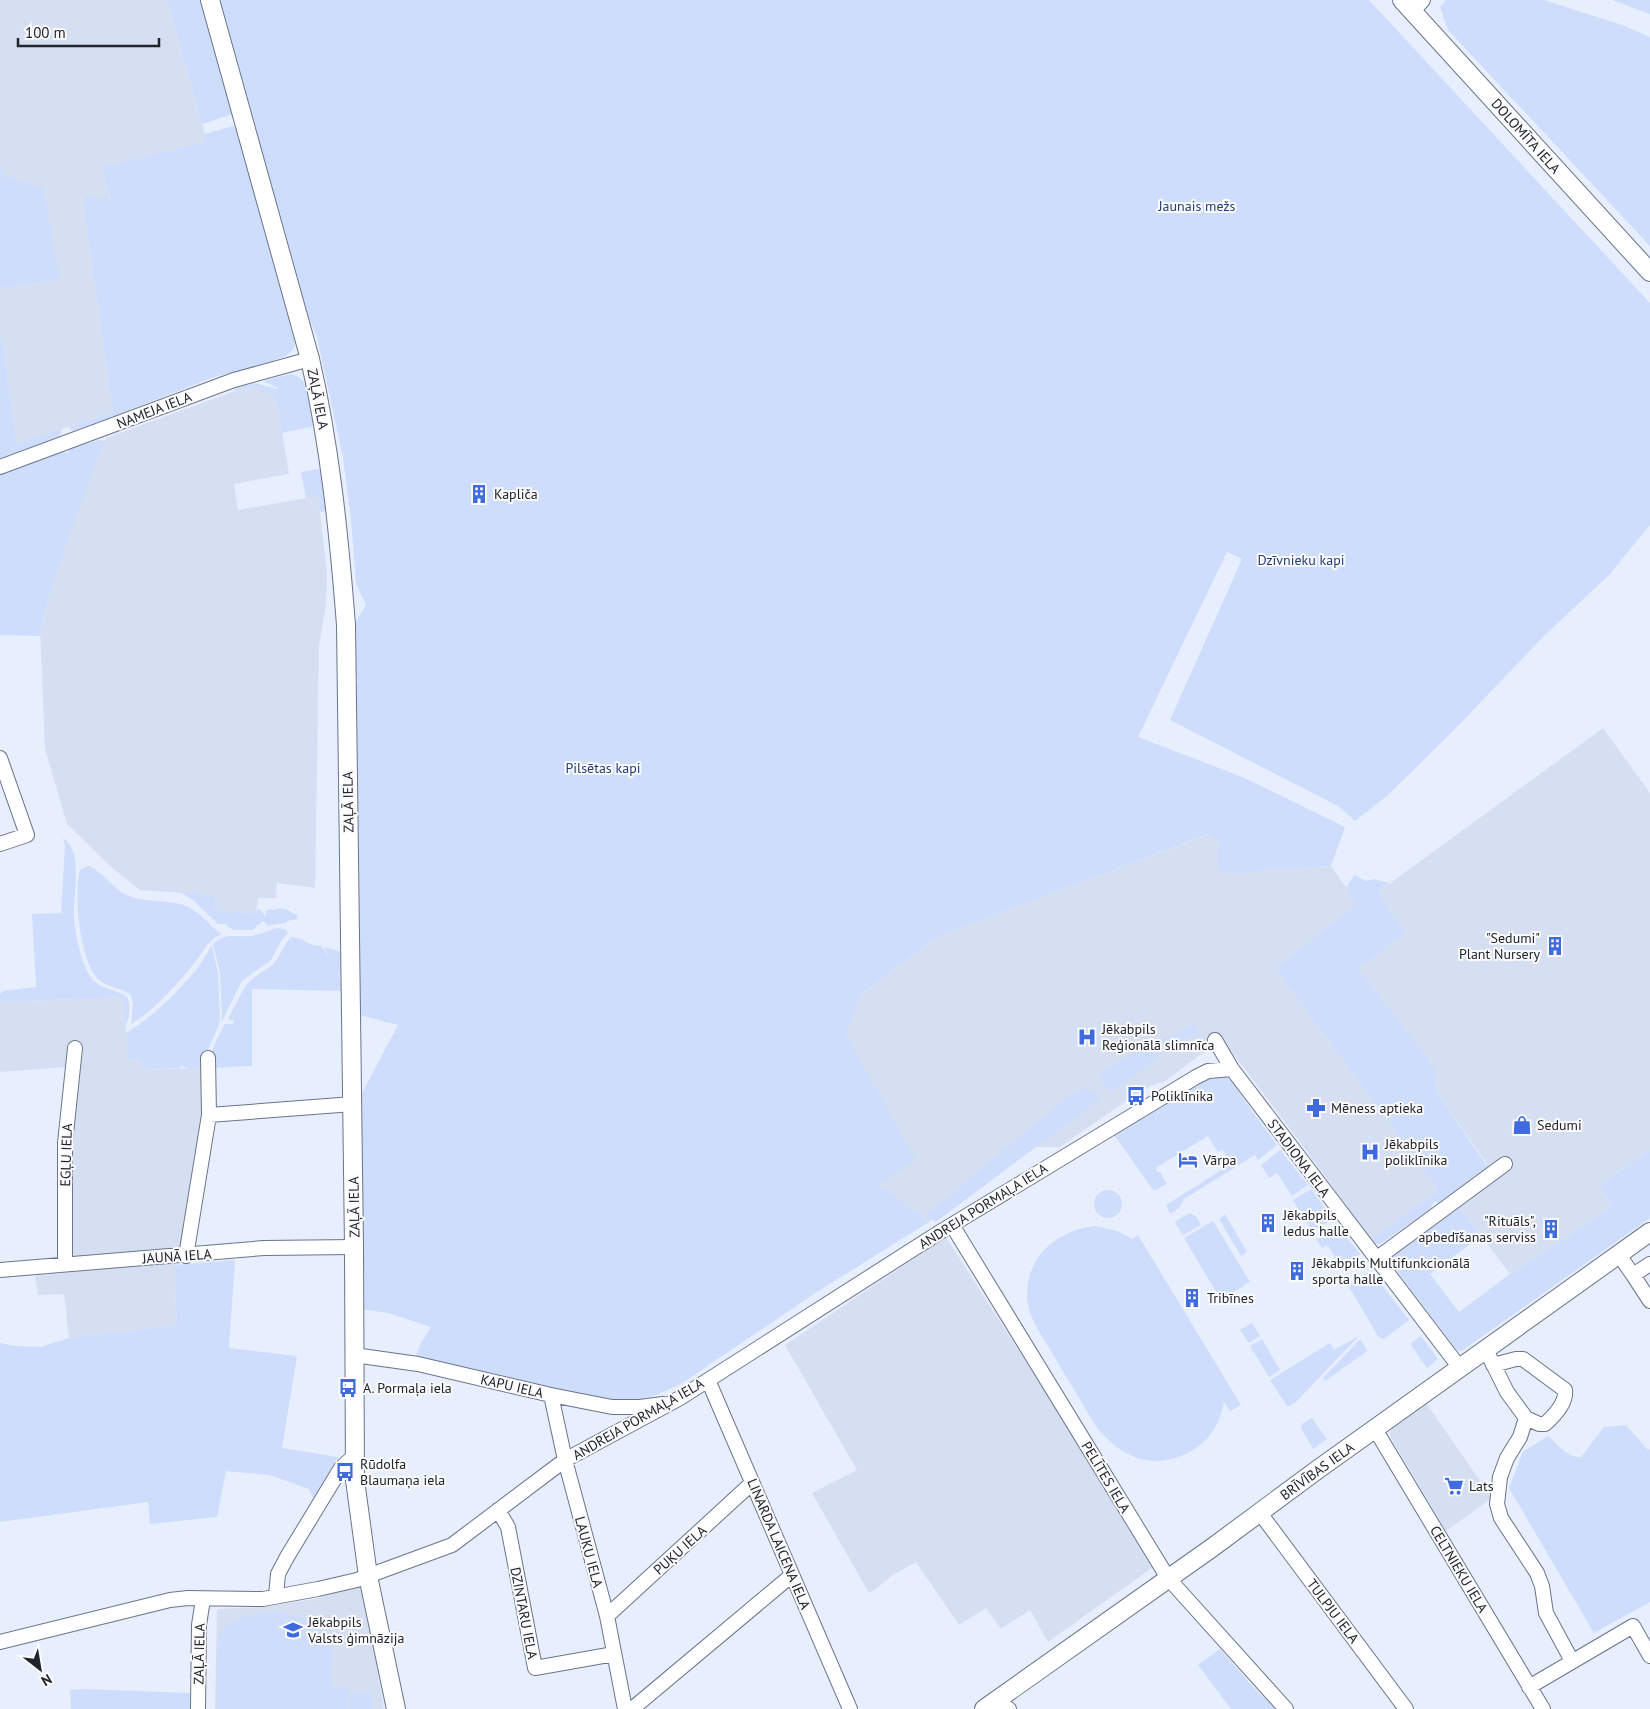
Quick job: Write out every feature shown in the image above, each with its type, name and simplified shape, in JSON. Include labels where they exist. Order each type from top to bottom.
[{"type":"main road","name":"ZAĻĀ IELA","points":[[210,0],[310,359],[318,393],[334,491],[346,625],[353,1104],[355,1455]]},
{"type":"main road","name":"DOLOMĪTA IELA","points":[[1413,4],[1650,272]]},
{"type":"main road","name":"BRĪVĪBAS IELA","points":[[996,1706],[1168,1578],[1460,1368],[1489,1357],[1650,1232]]},
{"type":"main road","points":[[355,1455],[357,1504],[368,1576],[396,1709]]},
{"type":"street","name":"NAMEJA IELA","points":[[0,467],[234,380],[310,359]]},
{"type":"street","points":[[0,758],[27,835],[0,844]]},
{"type":"street","name":"STADIONA IELA","points":[[1215,1040],[1232,1069],[1460,1368]]},
{"type":"street","name":"EGĻU IELA","points":[[65,1263],[65,1143],[75,1048]]},
{"type":"street","points":[[186,1256],[209,1115],[208,1058]]},
{"type":"street","name":"ANDREJA PORMAĻA IELA","points":[[0,1642],[170,1600],[202,1598],[250,1600],[318,1589],[368,1576],[452,1545],[565,1460],[671,1403],[952,1225],[1196,1077],[1208,1071],[1232,1069]]},
{"type":"street","points":[[209,1115],[353,1104]]},
{"type":"street","points":[[1376,1259],[1505,1164]]},
{"type":"street","name":"PELĪTES IELA","points":[[952,1225],[1168,1578],[1286,1709]]},
{"type":"street","name":"JAUNĀ IELA","points":[[0,1270],[65,1263],[186,1256],[264,1248],[354,1247]]},
{"type":"street","points":[[1619,1255],[1650,1301]]},
{"type":"street","points":[[1633,1275],[1650,1264]]},
{"type":"street","name":"KAPU IELA","points":[[354,1354],[418,1364],[612,1407],[640,1407],[671,1403]]},
{"type":"street","points":[[1489,1357],[1523,1359],[1565,1390],[1566,1394],[1562,1404],[1548,1422],[1541,1424],[1526,1418],[1507,1392],[1489,1357]]},
{"type":"street","name":"LINARDA LAICENA IELA","points":[[708,1380],[850,1709]]},
{"type":"street","name":"LAUKU IELA","points":[[551,1395],[565,1460],[607,1616],[625,1709]]},
{"type":"street","points":[[1526,1418],[1518,1443],[1504,1463],[1500,1477],[1497,1509],[1500,1518],[1536,1573],[1542,1586],[1546,1613],[1572,1662]]},
{"type":"street","name":"CELTNIEKU IELA","points":[[1375,1429],[1543,1709]]},
{"type":"street","points":[[276,1596],[278,1574],[284,1562],[341,1468],[355,1455]]},
{"type":"street","name":"PUĶU IELA","points":[[607,1616],[752,1483]]},
{"type":"street","name":"DZINTARU IELA","points":[[498,1510],[508,1527],[535,1668],[614,1654]]},
{"type":"street","name":"TULPJU IELA","points":[[1260,1513],[1406,1709]]},
{"type":"street","points":[[632,1709],[792,1576]]},
{"type":"street","name":"ZAĻĀ IELA","points":[[198,1709],[202,1598]]},
{"type":"street","points":[[1529,1687],[1633,1626],[1650,1656]]},
{"type":"shaded area","points":[[0,0],[167,0],[207,142],[101,167],[111,201],[82,195],[113,412],[17,444],[0,328],[0,288],[60,280],[3,175],[0,162]]},
{"type":"shaded area","points":[[257,387],[263,389],[277,401],[289,474],[234,484],[238,510],[318,496],[327,572],[326,605],[319,645],[315,888],[277,883],[276,898],[258,898],[256,914],[215,909],[214,895],[140,890],[110,866],[67,824],[45,749],[40,628],[81,499],[106,438],[235,391]]},
{"type":"shaded area","points":[[1603,728],[1650,793],[1650,1150],[1599,1186],[1612,1206],[1510,1274],[1450,1194],[1486,1169],[1487,1164],[1438,1094],[1435,1082],[1436,1071],[1358,968],[1406,934],[1378,892]]},
{"type":"shaded area","name":"Jēkabpils Reģionālā slimnīca","points":[[1209,834],[1219,841],[1217,859],[1242,874],[1262,870],[1331,866],[1358,904],[1275,968],[1439,1190],[1371,1240],[1222,1039],[1165,1081],[1150,1086],[1126,1101],[1060,1147],[1033,1147],[929,1222],[878,1184],[846,1034],[860,995],[937,937]]},
{"type":"shaded area","points":[[125,997],[127,1059],[141,1060],[142,1069],[205,1068],[199,1158],[189,1193],[186,1235],[174,1265],[177,1325],[69,1338],[64,1294],[38,1295],[35,1276],[74,1272],[65,1180],[80,1066],[0,1072],[0,1002]]},
{"type":"shaded area","points":[[946,1237],[1156,1565],[1048,1642],[1030,1610],[1001,1629],[986,1608],[959,1625],[916,1562],[891,1576],[869,1593],[812,1493],[857,1470],[785,1345]]},
{"type":"shaded area","points":[[1426,1403],[1492,1498],[1446,1531],[1391,1438],[1390,1433],[1392,1428]]},
{"type":"shaded area","name":"Jēkabpils Valsts ģimnāzija","points":[[360,1587],[384,1709],[215,1709],[217,1609],[264,1607],[314,1599]]},
{"type":"green space","points":[[167,0],[201,0],[233,114],[202,124]]},
{"type":"green space","name":"Jaunais mežs","points":[[220,0],[1369,0],[1650,303],[1650,525],[1609,575],[1544,636],[1455,729],[1388,795],[1355,821],[1338,806],[1170,720],[1242,559],[1227,552],[1138,737],[1245,778],[1345,827],[1331,866],[1262,870],[1242,874],[1219,872],[1217,859],[1219,842],[1208,834],[937,937],[860,995],[846,1035],[916,1160],[879,1184],[929,1222],[817,1292],[681,1384],[654,1396],[630,1401],[600,1399],[415,1358],[421,1343],[431,1327],[388,1313],[360,1309],[359,1099],[398,1025],[359,1015],[354,696],[358,679],[354,677],[355,651],[351,650],[355,623],[366,605],[356,584],[351,520],[343,458],[317,337],[309,318]]},
{"type":"green space","points":[[1446,0],[1544,0],[1622,25],[1650,37],[1650,246],[1448,30],[1440,7]]},
{"type":"green space","points":[[1612,0],[1650,0],[1650,14]]},
{"type":"green space","points":[[233,126],[238,130],[296,337],[292,350],[287,355],[274,360],[274,363],[231,375],[229,373],[211,378],[72,431],[69,427],[113,412],[82,195],[111,200],[101,167],[206,142],[205,134]]},
{"type":"green space","points":[[0,162],[3,175],[43,188],[60,280],[0,288]]},
{"type":"green space","points":[[0,328],[17,444],[61,429],[61,433],[54,441],[0,459]]},
{"type":"green space","points":[[291,374],[297,376],[306,385],[314,418],[309,414],[315,426],[282,433],[277,401],[262,389],[249,388],[235,391],[235,388],[255,383],[277,389],[263,381]]},
{"type":"green space","points":[[99,440],[105,441],[62,557],[40,628],[41,636],[0,635],[0,474],[62,452],[68,453],[70,447]]},
{"type":"green space","points":[[321,470],[328,511],[320,512],[318,496],[306,498],[301,472]]},
{"type":"green space","points":[[63,838],[73,852],[75,862],[74,921],[82,958],[93,980],[105,988],[119,992],[127,997],[129,1012],[125,1026],[124,997],[0,1002],[0,994],[3,991],[36,987],[32,914],[61,913],[65,845]]},
{"type":"green space","points":[[88,866],[97,870],[125,894],[141,899],[176,903],[192,909],[222,934],[209,943],[193,965],[164,997],[131,1024],[133,1004],[131,995],[123,990],[109,986],[97,978],[86,957],[82,942],[77,894],[80,870]]},
{"type":"green space","points":[[1354,875],[1366,881],[1374,879],[1389,883],[1378,892],[1406,934],[1358,968],[1437,1071],[1435,1082],[1438,1094],[1487,1166],[1486,1169],[1438,1203],[1436,1201],[1431,1205],[1432,1208],[1380,1244],[1374,1244],[1371,1240],[1439,1190],[1275,968],[1357,904],[1346,888]]},
{"type":"green space","points":[[180,892],[214,895],[215,909],[256,914],[257,909],[265,916],[265,911],[270,909],[283,909],[297,915],[298,919],[268,926],[262,921],[252,930],[233,930],[225,924],[218,924],[193,900]]},
{"type":"green space","points":[[279,928],[286,930],[288,933],[281,941],[271,960],[242,981],[221,1023],[220,973],[213,944],[228,936],[250,936]]},
{"type":"green space","points":[[292,937],[299,938],[312,945],[321,946],[336,967],[341,991],[252,989],[252,1066],[209,1068],[214,1045],[225,1024],[233,1024],[234,1020],[228,1018],[243,990],[253,978],[274,962],[285,944]]},
{"type":"green space","points":[[212,946],[218,973],[220,1018],[219,1025],[206,1054],[205,1068],[186,1068],[181,1065],[180,1068],[142,1069],[141,1060],[127,1059],[126,1033],[156,1011],[183,985],[199,966]]},
{"type":"green space","points":[[324,947],[342,952],[342,979]]},
{"type":"green space","points":[[1193,1025],[1196,1026],[1201,1038],[1192,1034],[1169,1049],[1165,1047],[1161,1040]]},
{"type":"green space","points":[[1153,1042],[1158,1052],[1157,1059],[1111,1092],[1101,1080],[1100,1073]]},
{"type":"green space","points":[[1210,1075],[1228,1075],[1277,1145],[1258,1160],[1255,1155],[1184,1199],[1179,1208],[1170,1214],[1166,1205],[1231,1164],[1223,1150],[1218,1152],[1208,1136],[1157,1167],[1156,1171],[1160,1172],[1167,1184],[1154,1191],[1114,1135],[1115,1132]]},
{"type":"green space","points":[[1084,1088],[1096,1092],[1100,1099],[936,1222],[926,1215],[1071,1094]]},
{"type":"green space","points":[[1280,1150],[1308,1185],[1292,1196],[1277,1173],[1269,1178],[1261,1165]]},
{"type":"green space","points":[[1650,1150],[1650,1218],[1463,1350],[1459,1351],[1456,1349],[1385,1255],[1457,1203],[1481,1236],[1430,1274],[1459,1312],[1510,1274],[1612,1206],[1599,1186]]},
{"type":"green space","points":[[1311,1189],[1333,1219],[1312,1231],[1293,1200]]},
{"type":"green space","points":[[1108,1190],[1118,1194],[1122,1204],[1118,1214],[1108,1218],[1098,1214],[1094,1204],[1098,1194]]},
{"type":"green space","points":[[1189,1213],[1196,1216],[1201,1225],[1183,1235],[1175,1223]]},
{"type":"green space","points":[[1225,1214],[1247,1252],[1241,1256],[1219,1219]]},
{"type":"green space","points":[[1213,1221],[1250,1282],[1221,1300],[1184,1238]]},
{"type":"green space","points":[[1095,1226],[1118,1231],[1132,1239],[1138,1235],[1241,1405],[1230,1411],[1224,1402],[1213,1431],[1196,1448],[1186,1454],[1164,1460],[1152,1461],[1141,1459],[1121,1450],[1104,1436],[1097,1428],[1031,1315],[1027,1296],[1029,1277],[1040,1255],[1059,1238],[1070,1232]]},
{"type":"green space","points":[[1338,1226],[1360,1254],[1341,1268],[1328,1245],[1322,1248],[1316,1239]]},
{"type":"green space","points":[[235,1260],[229,1348],[297,1356],[282,1448],[338,1457],[313,1499],[309,1489],[270,1475],[226,1471],[217,1517],[150,1524],[148,1502],[0,1522],[0,1343],[40,1347],[69,1338],[177,1325],[174,1265]]},
{"type":"green space","points":[[1371,1271],[1409,1320],[1384,1339],[1378,1336],[1349,1287],[1349,1284]]},
{"type":"green space","points":[[1252,1323],[1260,1336],[1249,1343],[1240,1330]]},
{"type":"green space","points":[[1359,1336],[1296,1402],[1287,1406],[1270,1380],[1330,1343],[1334,1350]]},
{"type":"green space","points":[[1421,1336],[1438,1359],[1427,1368],[1411,1345],[1412,1342]]},
{"type":"green space","points":[[1262,1339],[1280,1370],[1269,1377],[1250,1346]]},
{"type":"green space","points":[[1360,1339],[1367,1350],[1366,1352],[1325,1381],[1323,1378]]},
{"type":"green space","points":[[1312,1418],[1327,1439],[1313,1449],[1301,1428],[1302,1424]]},
{"type":"green space","points":[[1626,1425],[1648,1450],[1650,1449],[1650,1602],[1594,1633],[1509,1488],[1523,1452],[1548,1436],[1567,1453],[1581,1457],[1604,1427]]},
{"type":"green space","name":"Jēkabpils Valsts ģimnāzija","points":[[274,1612],[302,1617],[324,1633],[325,1622],[333,1622],[331,1688],[348,1688],[348,1709],[217,1709],[217,1646],[223,1629],[228,1624],[243,1617]]},
{"type":"green space","points":[[1220,1649],[1254,1688],[1277,1709],[1231,1709],[1198,1665]]},
{"type":"green space","points":[[70,1690],[190,1693],[190,1709],[71,1709]]},
{"type":"green space","points":[[350,1693],[372,1693],[372,1709],[350,1709]]},
{"type":"place","name":"Kapliča","points":[[479,494]]},
{"type":"place","name":"\"Sedumi\" Plant Nursery","points":[[1555,946]]},
{"type":"place","name":"Jēkabpils Reģionālā slimnīca","points":[[1087,1037]]},
{"type":"place","name":"Poliklīnika","points":[[1136,1096]]},
{"type":"place","name":"Mēness aptieka","points":[[1316,1108]]},
{"type":"place","name":"Sedumi","points":[[1522,1125]]},
{"type":"place","name":"Jēkabpils poliklīnika","points":[[1370,1152]]},
{"type":"place","name":"Vārpa","points":[[1188,1160]]},
{"type":"place","name":"Jēkabpils ledus halle","points":[[1268,1223]]},
{"type":"place","name":"\"Rituāls\", apbedīšanas serviss","points":[[1551,1229]]},
{"type":"place","name":"Jēkabpils Multifunkcionālā sporta halle","points":[[1297,1271]]},
{"type":"place","name":"Tribīnes","points":[[1192,1298]]},
{"type":"place","name":"A. Pormaļa iela","points":[[348,1388]]},
{"type":"place","name":"Rūdolfa Blaumaņa iela","points":[[345,1472]]},
{"type":"place","name":"Lats","points":[[1454,1486]]},
{"type":"place","name":"Jēkabpils Valsts ģimnāzija","points":[[293,1630]]},
{"type":"park label","name":"Dzīvnieku kapi","points":[[1301,560]]},
{"type":"park label","name":"Pilsētas kapi","points":[[603,768]]}]
